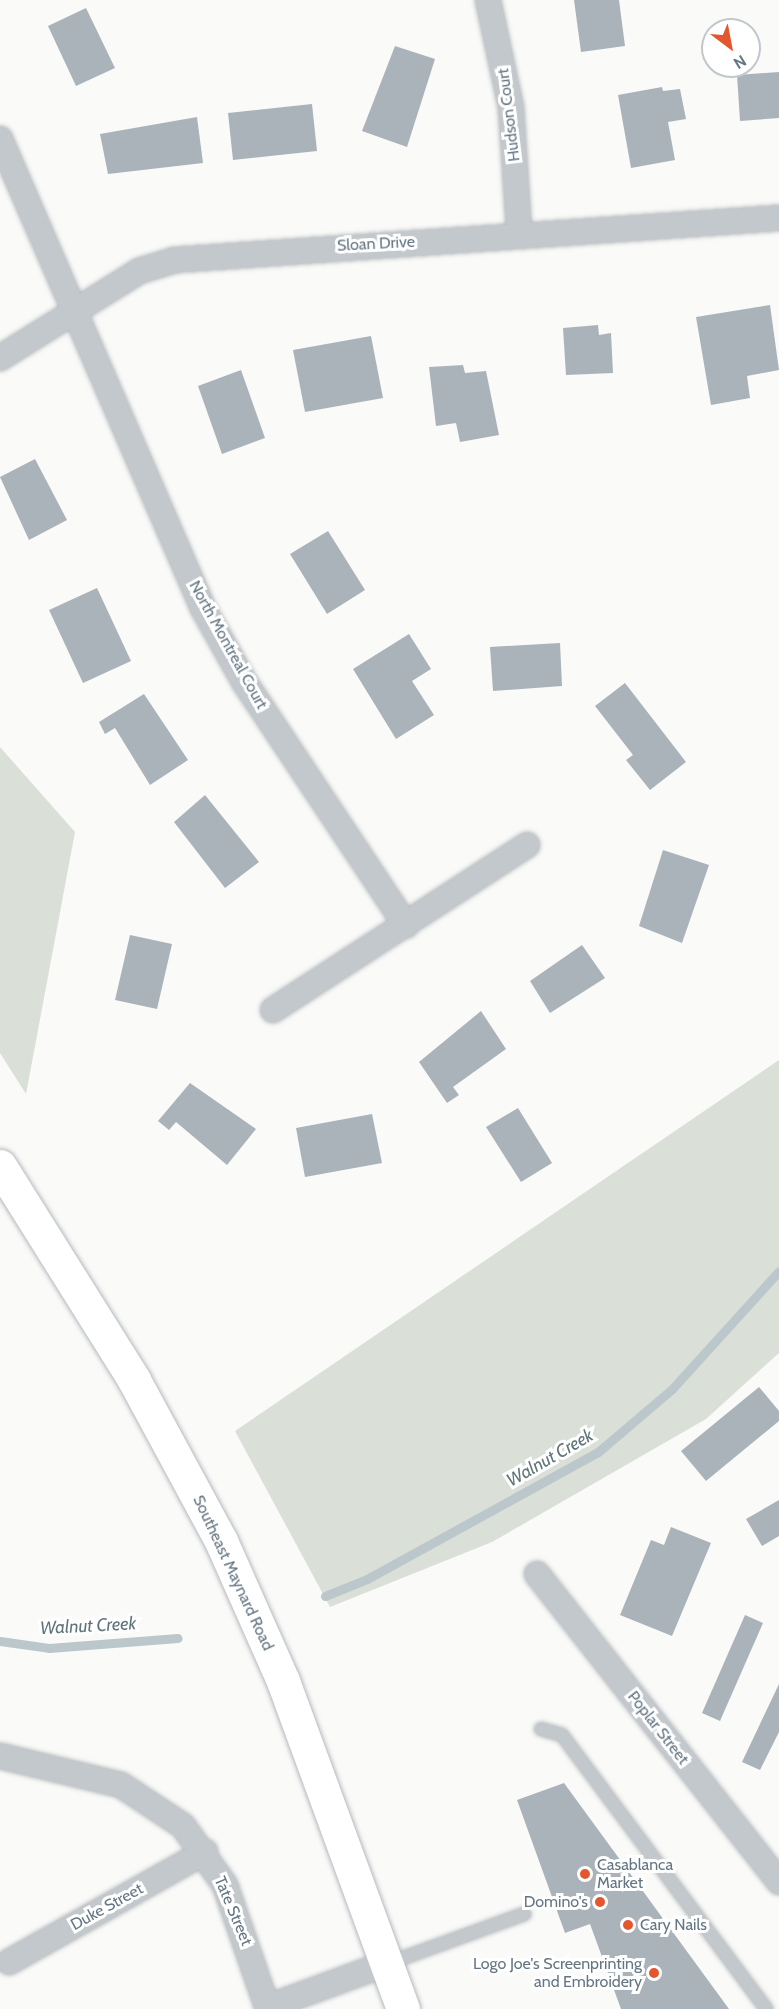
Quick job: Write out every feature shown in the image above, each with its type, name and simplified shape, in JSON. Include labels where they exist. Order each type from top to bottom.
[{"type":"main road","name":"Southeast Maynard Road","points":[[0,1166],[134,1380],[221,1541],[284,1681],[385,1965],[403,2009]]},
{"type":"street","name":"Hudson Court","points":[[488,0],[511,107],[519,232]]},
{"type":"street","name":"North Montreal Court","points":[[0,140],[71,312],[203,608],[245,683],[406,925]]},
{"type":"street","name":"Sloan Drive","points":[[0,358],[139,271],[174,260],[519,232],[779,218]]},
{"type":"street","points":[[273,1010],[527,845]]},
{"type":"street","name":"Poplar Street","points":[[537,1574],[779,1882]]},
{"type":"street","name":"Tate Street","points":[[0,1756],[121,1785],[156,1804],[205,1852],[241,1923],[268,2008],[385,1965]]},
{"type":"street","name":"Duke Street","points":[[9,1962],[205,1852]]},
{"type":"lane","points":[[541,1729],[562,1735],[766,2009]]},
{"type":"lane","points":[[385,1965],[524,1914]]},
{"type":"shaded area","points":[[0,747],[75,832],[26,1094],[0,1053]]},
{"type":"shaded area","points":[[779,1060],[779,1353],[706,1419],[492,1542],[330,1607],[235,1431]]},
{"type":"building","points":[[574,0],[619,0],[625,46],[581,52]]},
{"type":"building","points":[[86,8],[115,68],[76,86],[48,26]]},
{"type":"building","points":[[395,46],[435,59],[407,147],[362,131]]},
{"type":"building","points":[[779,72],[779,118],[740,121],[737,78],[761,78],[761,73]]},
{"type":"building","points":[[662,87],[663,91],[680,89],[686,119],[668,122],[675,160],[631,168],[618,95]]},
{"type":"building","points":[[312,104],[317,151],[233,160],[228,113]]},
{"type":"building","points":[[197,117],[203,163],[108,174],[100,134]]},
{"type":"building","points":[[770,305],[779,370],[747,376],[750,398],[711,405],[696,317]]},
{"type":"building","points":[[598,325],[599,335],[611,333],[613,373],[566,375],[563,328]]},
{"type":"building","points":[[371,336],[383,398],[305,412],[293,350]]},
{"type":"building","points":[[463,365],[465,373],[486,371],[499,435],[460,442],[456,423],[436,426],[429,367]]},
{"type":"building","points":[[241,370],[265,438],[222,454],[198,386]]},
{"type":"building","points":[[35,459],[67,520],[29,540],[0,477]]},
{"type":"building","points":[[328,531],[365,590],[327,614],[290,554]]},
{"type":"building","points":[[97,588],[131,661],[83,683],[49,610]]},
{"type":"building","points":[[409,634],[431,669],[412,681],[434,715],[396,739],[353,669]]},
{"type":"building","points":[[560,643],[562,686],[493,691],[490,647]]},
{"type":"building","points":[[625,683],[686,762],[650,790],[626,760],[633,755],[595,706]]},
{"type":"building","points":[[144,694],[188,760],[150,785],[115,728],[105,734],[99,722]]},
{"type":"building","points":[[205,795],[259,862],[225,888],[174,822]]},
{"type":"building","points":[[663,850],[709,865],[682,943],[639,926]]},
{"type":"building","points":[[130,935],[172,944],[157,1009],[115,1000]]},
{"type":"building","points":[[582,945],[605,978],[550,1013],[530,981]]},
{"type":"building","points":[[481,1011],[506,1049],[453,1087],[459,1095],[447,1103],[419,1062]]},
{"type":"building","points":[[190,1083],[256,1129],[227,1165],[176,1122],[169,1130],[158,1121]]},
{"type":"building","points":[[518,1108],[552,1163],[521,1182],[486,1127]]},
{"type":"building","points":[[372,1114],[382,1163],[305,1177],[296,1128]]},
{"type":"building","points":[[759,1387],[779,1411],[779,1421],[706,1481],[681,1451]]},
{"type":"building","points":[[779,1500],[779,1536],[762,1546],[746,1519]]},
{"type":"building","points":[[671,1527],[711,1543],[672,1636],[620,1615],[651,1540],[664,1545]]},
{"type":"building","points":[[745,1615],[763,1623],[720,1721],[702,1713]]},
{"type":"building","points":[[779,1684],[779,1732],[760,1770],[742,1762]]},
{"type":"building","points":[[564,1783],[729,2009],[621,2009],[590,1924],[565,1933],[517,1800]]},
{"type":"waterway","name":"Walnut Creek","points":[[325,1596],[367,1579],[598,1452],[672,1389],[779,1271]]},
{"type":"waterway","name":"Walnut Creek","points":[[0,1641],[49,1648],[178,1638]]},
{"type":"place","name":"Casablanca Market","points":[[585,1874]]},
{"type":"place","name":"Domino's","points":[[600,1902]]},
{"type":"place","name":"Cary Nails","points":[[628,1925]]},
{"type":"place","name":"Logo Joe's Screenprinting and Embroidery","points":[[654,1973]]}]
